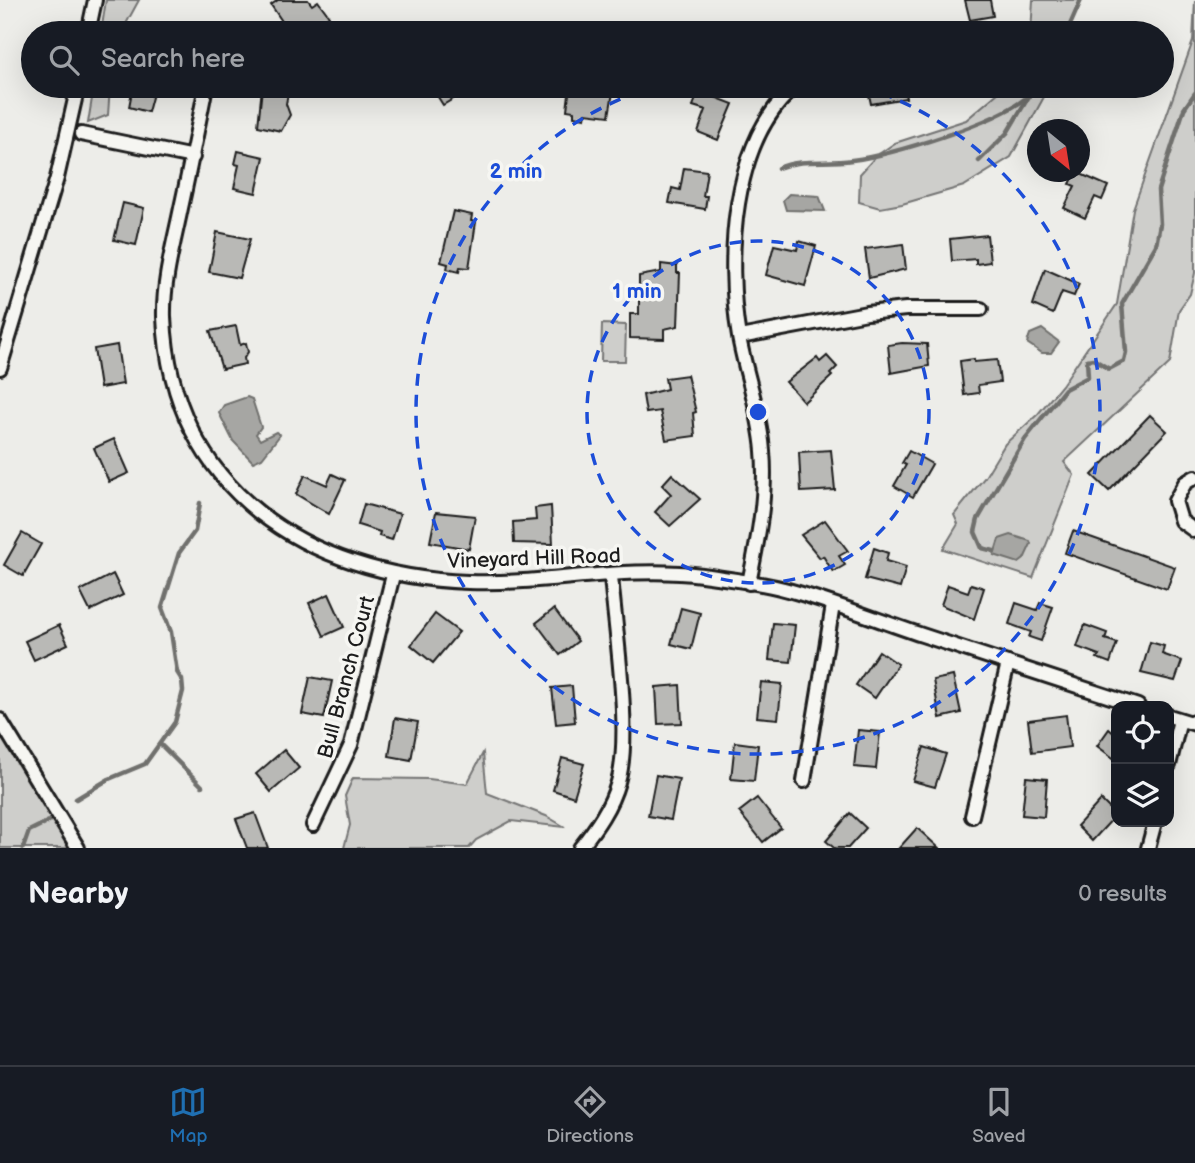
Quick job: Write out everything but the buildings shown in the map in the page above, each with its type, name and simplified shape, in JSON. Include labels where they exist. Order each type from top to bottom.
[{"type":"street","points":[[91,21],[95,0]]},
{"type":"street","points":[[0,368],[57,178],[75,98]]},
{"type":"street","name":"Vineyard Hill Road","points":[[204,98],[166,277],[164,316],[169,356],[178,394],[205,454],[225,480],[277,527],[317,550],[352,564],[393,575],[472,583],[657,572],[782,588],[1123,701]]},
{"type":"street","points":[[749,583],[762,511],[764,453],[758,411],[740,337],[733,263],[740,192],[760,128],[782,98]]},
{"type":"street","points":[[81,134],[192,156]]},
{"type":"street","points":[[740,337],[867,313],[906,309],[981,309]]},
{"type":"street","points":[[1195,477],[1185,483],[1175,501],[1181,521],[1195,531]]},
{"type":"street","name":"Bull Branch Court","points":[[313,825],[351,746],[393,575]]},
{"type":"street","points":[[580,848],[610,805],[620,769],[622,719],[611,576]]},
{"type":"street","points":[[804,781],[833,605]]},
{"type":"street","points":[[972,816],[1007,663]]},
{"type":"street","points":[[1174,718],[1195,724]]},
{"type":"street","points":[[0,720],[78,848]]},
{"type":"street","points":[[1148,848],[1154,827]]},
{"type":"shaded area","points":[[106,0],[139,0],[128,21],[103,21]]},
{"type":"shaded area","points":[[1033,0],[1080,0],[1072,21],[1032,21]]},
{"type":"shaded area","points":[[1195,0],[1195,273],[1190,294],[1179,310],[1170,363],[1064,462],[1074,475],[1033,578],[943,549],[958,524],[954,515],[985,477],[1005,444],[1038,414],[1062,385],[1117,304],[1133,209],[1193,41]]},
{"type":"shaded area","points":[[92,98],[109,98],[108,115],[88,123]]},
{"type":"shaded area","points":[[992,98],[1043,98],[1032,119],[1027,119],[1027,128],[1011,157],[964,186],[880,208],[859,202],[860,174],[876,156],[895,143],[966,120]]},
{"type":"shaded area","points":[[789,194],[819,196],[825,211],[786,210],[783,200]]},
{"type":"shaded area","points":[[602,324],[626,325],[625,361],[601,361]]},
{"type":"shaded area","points":[[1042,329],[1059,342],[1051,353],[1042,353],[1027,343],[1030,334]]},
{"type":"shaded area","points":[[247,397],[252,399],[261,427],[256,434],[260,440],[276,432],[280,435],[262,458],[253,462],[233,441],[219,413],[224,405]]},
{"type":"shaded area","points":[[1011,535],[1030,541],[1031,544],[1019,563],[994,555],[999,539]]},
{"type":"shaded area","points":[[0,727],[73,848],[0,848]]},
{"type":"shaded area","points":[[483,753],[487,793],[546,816],[565,827],[511,821],[476,840],[469,848],[344,848],[350,825],[345,796],[353,778],[429,779],[467,784]]},
{"type":"waterway","points":[[1072,21],[1081,0]]},
{"type":"waterway","points":[[994,551],[982,548],[975,532],[978,519],[1025,439],[1065,389],[1088,377],[1087,360],[1093,359],[1109,369],[1124,361],[1126,352],[1122,304],[1156,245],[1160,224],[1158,190],[1184,109],[1195,93]]},
{"type":"waterway","points":[[778,168],[796,163],[852,160],[917,145],[993,117],[1026,98]]},
{"type":"waterway","points":[[979,161],[1007,133],[1028,98]]},
{"type":"waterway","points":[[76,799],[109,779],[145,764],[175,722],[183,691],[182,680],[177,672],[171,632],[162,608],[179,553],[195,531],[200,503]]},
{"type":"waterway","points":[[160,744],[202,786]]},
{"type":"waterway","points":[[23,848],[29,831],[49,821]]}]
